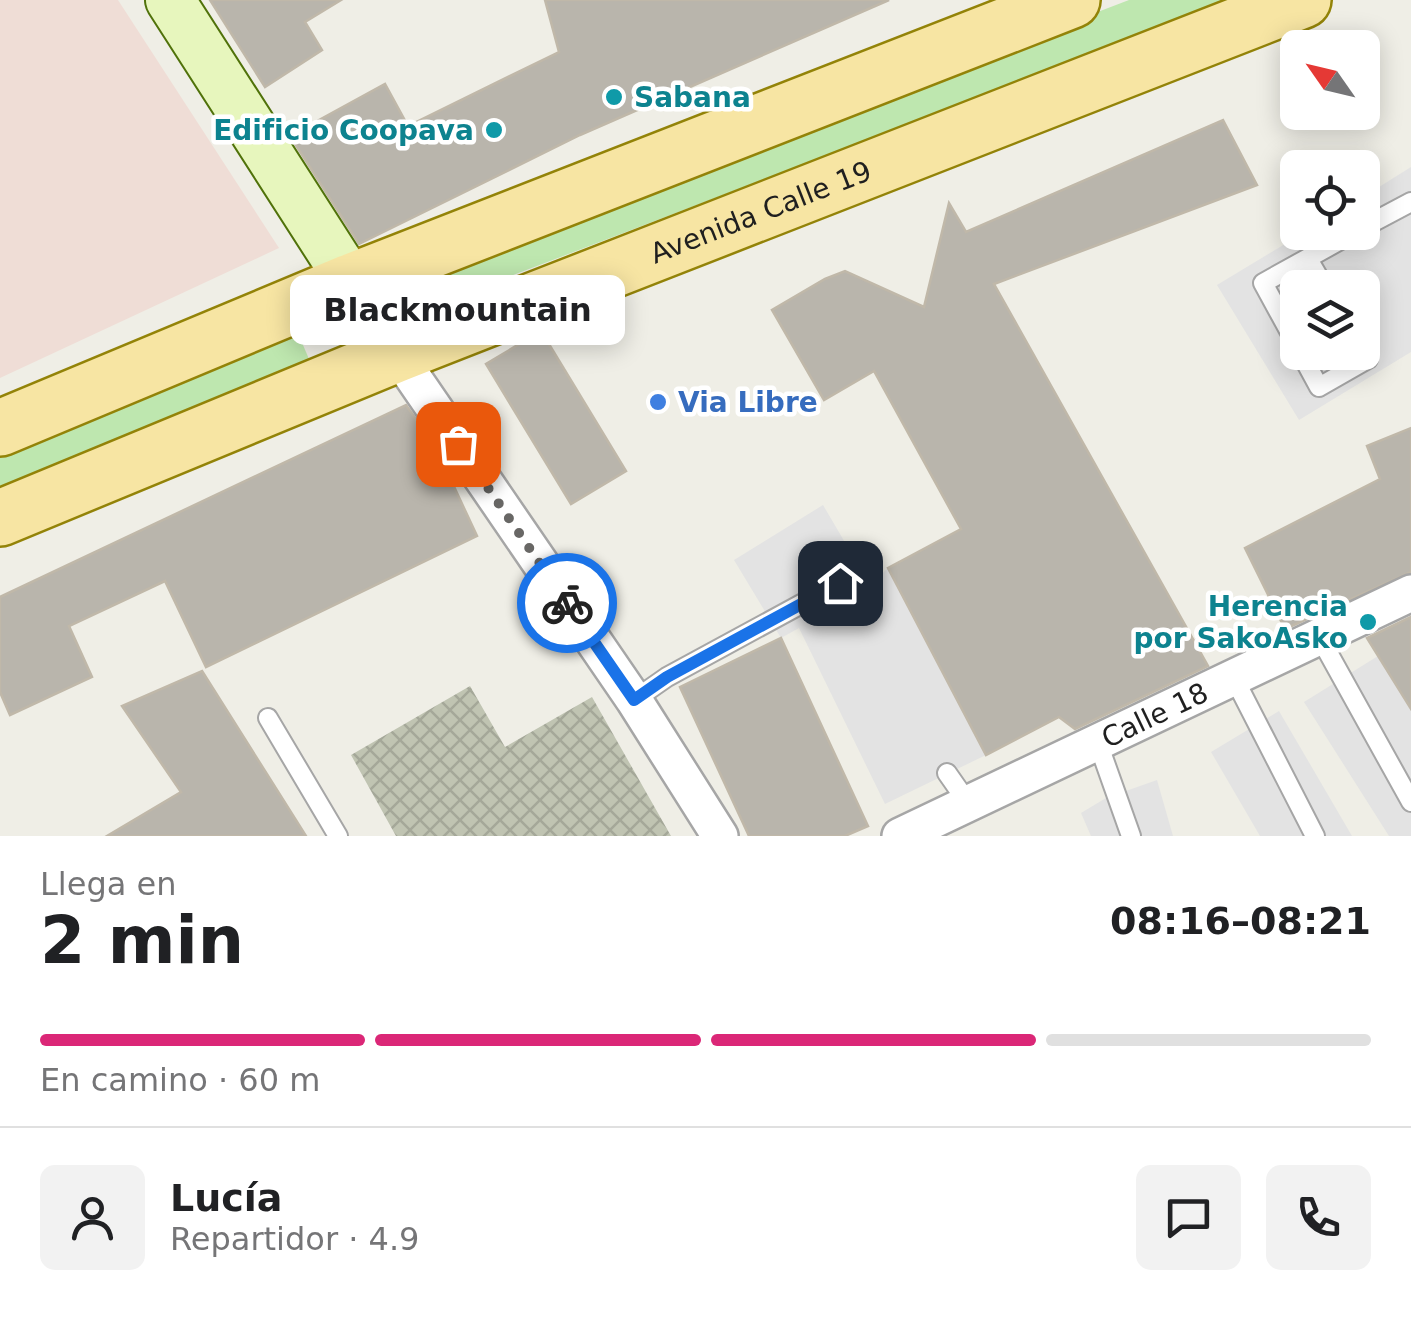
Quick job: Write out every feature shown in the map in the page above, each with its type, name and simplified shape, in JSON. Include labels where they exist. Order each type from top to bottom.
[{"type":"main road","points":[[170,0],[397,354]]},
{"type":"main road","points":[[0,428],[350,282],[1072,0]]},
{"type":"main road","name":"Avenida Calle 19","points":[[0,518],[397,354],[1303,0]]},
{"type":"street","points":[[397,354],[634,700],[720,836]]},
{"type":"street","name":"Calle 18","points":[[900,836],[1411,593]]},
{"type":"lane","points":[[1380,218],[1411,202]]},
{"type":"lane","points":[[1287,270],[1324,250]]},
{"type":"lane","points":[[1308,259],[1314,270]]},
{"type":"lane","points":[[1280,274],[1263,283],[1280,315]]},
{"type":"lane","points":[[1310,370],[1319,387],[1349,370]]},
{"type":"lane","points":[[634,700],[667,677],[840,583]]},
{"type":"lane","points":[[1320,638],[1411,802]]},
{"type":"lane","points":[[1234,678],[1315,836]]},
{"type":"lane","points":[[268,718],[338,836]]},
{"type":"lane","points":[[1098,743],[1132,836]]},
{"type":"lane","points":[[947,773],[968,804]]},
{"type":"shaded area","points":[[0,0],[118,0],[279,248],[0,378]]},
{"type":"shaded area","points":[[1411,167],[1411,352],[1299,420],[1217,285],[1280,247],[1280,250],[1380,250],[1380,186]]},
{"type":"shaded area","points":[[823,505],[870,585],[888,568],[986,755],[885,804],[799,628],[781,638],[734,560]]},
{"type":"shaded area","points":[[1378,656],[1411,709],[1411,836],[1389,836],[1304,702]]},
{"type":"shaded area","points":[[470,686],[505,747],[592,697],[671,836],[396,836],[351,755]]},
{"type":"shaded area","points":[[1279,711],[1352,836],[1260,836],[1211,752]]},
{"type":"shaded area","points":[[1157,780],[1173,836],[1091,836],[1081,813],[1106,798]]},
{"type":"green space","points":[[1129,0],[1233,0],[456,297],[443,262]]},
{"type":"green space","points":[[294,324],[309,359],[0,490],[0,450]]},
{"type":"building","points":[[210,0],[341,0],[305,22],[322,50],[265,87]]},
{"type":"building","points":[[545,0],[889,0],[580,135],[359,244],[290,136],[385,84],[408,126],[559,52]]},
{"type":"building","points":[[1223,120],[1257,185],[994,284],[1208,666],[1075,729],[1059,717],[986,755],[888,568],[961,529],[874,371],[824,400],[772,310],[845,271],[924,307],[949,203],[966,232]]},
{"type":"building","points":[[541,331],[626,471],[571,504],[486,364]]},
{"type":"building","points":[[406,405],[436,448],[477,536],[206,667],[165,581],[69,626],[92,677],[10,715],[0,692],[0,597]]},
{"type":"building","points":[[1411,428],[1411,572],[1285,629],[1245,548],[1380,479],[1367,446]]},
{"type":"building","points":[[1411,617],[1411,709],[1367,638]]},
{"type":"building","points":[[781,638],[868,826],[845,836],[749,836],[680,687]]},
{"type":"building","points":[[202,671],[306,836],[107,836],[181,792],[122,706]]},
{"type":"way so far","points":[[458,444],[567,603]]},
{"type":"place","name":"Sabana","points":[[614,97]]},
{"type":"place","name":"Edificio Coopava","points":[[494,130]]},
{"type":"place","name":"Via Libre","points":[[658,402]]},
{"type":"place","name":"Blackmountain","points":[[458,444]]},
{"type":"place","name":"Herencia por SakoAsko","points":[[1368,622]]},
{"type":"route","points":[[567,603],[634,700],[667,677],[840,583]]}]
